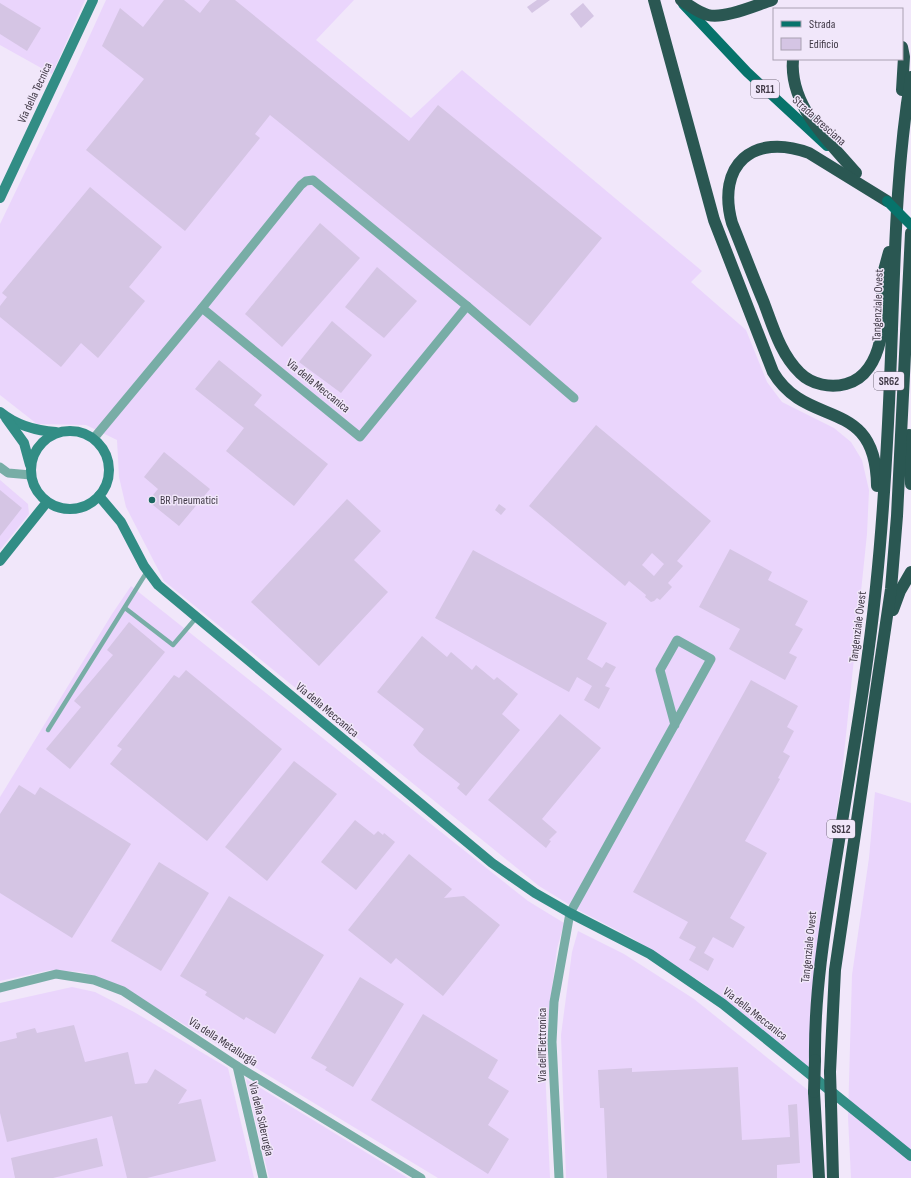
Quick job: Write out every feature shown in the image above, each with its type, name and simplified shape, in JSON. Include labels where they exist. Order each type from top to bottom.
[{"type":"highway","points":[[654,0],[710,208],[773,372],[785,389],[793,397],[840,418],[856,427],[867,440],[871,449],[877,475],[877,584]]},
{"type":"highway","points":[[680,0],[703,13],[714,16],[728,14],[772,0]]},
{"type":"highway","points":[[901,160],[903,52]]},
{"type":"highway","points":[[792,60],[792,78],[802,105],[813,123],[851,174],[872,193],[887,201]]},
{"type":"highway","name":"Tangenziale Ovest","points":[[819,1178],[814,1092],[819,974],[827,910],[869,655],[877,584],[889,379],[895,230],[904,119],[911,77]]},
{"type":"highway","points":[[851,174],[809,153],[787,146],[772,146],[758,150],[745,159],[733,172],[728,185],[727,200],[732,223],[779,342],[795,368],[807,379],[824,385],[843,385],[859,378],[870,367],[878,350],[880,341],[884,274],[895,230]]},
{"type":"highway","name":"SR62","points":[[884,644],[891,589],[897,516],[908,268],[911,233]]},
{"type":"highway","points":[[908,268],[909,466],[911,484]]},
{"type":"highway","points":[[884,644],[900,591],[911,572]]},
{"type":"highway","name":"SS12","points":[[833,1178],[830,1072],[835,970],[884,644]]},
{"type":"main road","name":"Strada Bresciana","points":[[680,0],[758,82],[851,174]]},
{"type":"main road","points":[[887,201],[911,225]]},
{"type":"street","name":"Via della Tecnica","points":[[0,198],[93,0]]},
{"type":"street","points":[[94,438],[202,308],[301,184],[306,181],[313,180],[467,306],[574,398]]},
{"type":"street","name":"Via della Meccanica","points":[[202,308],[360,437],[467,306]]},
{"type":"street","points":[[2,414],[28,428],[43,432],[77,431],[94,438],[101,446],[109,466],[105,487],[99,496],[83,507],[74,509],[55,506],[47,502],[33,485],[24,442],[2,414]]},
{"type":"street","points":[[30,470],[35,450],[45,439],[58,432]]},
{"type":"street","points":[[0,467],[8,473],[30,470]]},
{"type":"street","name":"Via della Meccanica","points":[[99,496],[122,522],[148,570],[158,585],[492,863],[535,893],[570,913],[650,954],[723,1004],[911,1156]]},
{"type":"street","points":[[0,561],[47,502]]},
{"type":"street","points":[[570,913],[675,725],[711,659],[677,640],[660,670],[675,725]]},
{"type":"street","name":"Via dell'Elettronica","points":[[559,1178],[552,1042],[554,1002],[570,913]]},
{"type":"street","name":"Via della Metallurgia","points":[[0,988],[56,974],[94,980],[124,991],[237,1066],[421,1178]]},
{"type":"street","name":"Via della Siderurgia","points":[[237,1066],[263,1178]]},
{"type":"lane","points":[[48,730],[148,570]]},
{"type":"lane","points":[[125,608],[173,645],[196,618]]},
{"type":"shaded area","points":[[0,0],[85,0],[52,74],[0,45]]},
{"type":"shaded area","points":[[106,0],[354,0],[316,40],[411,118],[462,70],[702,271],[691,282],[746,330],[767,382],[782,402],[834,428],[851,442],[862,460],[869,490],[867,534],[841,783],[820,929],[810,1068],[704,984],[632,938],[578,910],[539,886],[164,581],[126,507],[119,477],[117,440],[86,425],[37,424],[0,395],[0,224]]},
{"type":"shaded area","points":[[0,480],[28,504],[29,514],[0,550]]},
{"type":"shaded area","points":[[131,586],[528,901],[564,923],[557,949],[546,1034],[545,1067],[550,1178],[438,1178],[142,999],[102,979],[82,972],[50,970],[0,981],[0,797],[112,614]]},
{"type":"shaded area","points":[[875,792],[911,803],[911,1178],[851,1178],[848,1117],[852,975],[869,858]]},
{"type":"shaded area","points":[[578,931],[624,954],[694,999],[809,1091],[812,1178],[566,1178],[561,1035],[572,952]]},
{"type":"shaded area","points":[[72,987],[95,992],[134,1012],[228,1068],[254,1178],[0,1178],[0,1003]]},
{"type":"shaded area","points":[[246,1079],[408,1178],[269,1178]]},
{"type":"building","points":[[164,0],[184,0],[200,13],[210,0],[235,0],[409,141],[438,105],[602,238],[530,326],[270,115],[255,134],[260,138],[185,231],[86,150],[144,79],[102,46],[120,8],[143,27]]},
{"type":"building","points":[[537,0],[550,0],[532,13],[527,7]]},
{"type":"building","points":[[0,3],[41,28],[27,51],[0,34]]},
{"type":"building","points":[[583,3],[594,16],[581,28],[570,14]]},
{"type":"building","points":[[90,187],[162,247],[129,287],[145,301],[98,358],[81,343],[61,367],[0,317],[0,306],[7,297],[2,293]]},
{"type":"building","points":[[320,223],[360,258],[282,347],[245,314]]},
{"type":"building","points":[[377,267],[417,301],[384,338],[345,307]]},
{"type":"building","points":[[332,321],[372,355],[341,393],[299,362]]},
{"type":"building","points":[[219,360],[262,395],[254,405],[328,464],[294,506],[226,451],[244,428],[195,389]]},
{"type":"building","points":[[596,425],[711,521],[677,561],[683,566],[668,583],[672,587],[660,600],[657,598],[651,602],[645,597],[646,595],[629,581],[625,586],[529,506]],"holes":[[[652,553],[664,564],[654,576],[642,565]]]},
{"type":"building","points":[[164,452],[210,489],[179,526],[148,501],[158,489],[144,477]]},
{"type":"building","points":[[0,490],[22,508],[0,536]]},
{"type":"building","points":[[347,499],[381,531],[354,560],[388,592],[319,666],[251,602]]},
{"type":"building","points":[[499,504],[506,509],[501,515],[495,510]]},
{"type":"building","points":[[730,549],[772,572],[768,580],[808,601],[795,625],[803,629],[789,653],[797,657],[785,680],[729,649],[740,629],[699,607]]},
{"type":"building","points":[[473,550],[607,623],[587,659],[602,668],[606,662],[616,667],[605,686],[610,688],[599,709],[584,700],[592,686],[577,677],[569,692],[435,618]]},
{"type":"building","points":[[129,622],[165,652],[70,769],[46,749],[81,707],[74,701],[113,655],[107,650]]},
{"type":"building","points":[[422,636],[447,657],[451,652],[472,670],[476,665],[494,680],[497,677],[518,694],[502,714],[520,730],[466,796],[457,788],[460,784],[419,752],[413,745],[424,729],[377,692]]},
{"type":"building","points":[[186,670],[282,749],[207,841],[110,764],[122,749],[117,746],[174,675],[179,678]]},
{"type":"building","points":[[751,680],[798,706],[787,727],[794,731],[783,752],[790,756],[778,778],[780,779],[745,841],[767,853],[730,918],[745,927],[733,948],[713,937],[704,953],[714,959],[708,971],[689,960],[696,947],[679,938],[688,922],[633,892]]},
{"type":"building","points":[[560,714],[601,748],[542,819],[557,832],[549,840],[551,841],[546,848],[488,800]]},
{"type":"building","points":[[294,761],[337,794],[267,881],[225,847]]},
{"type":"building","points":[[19,785],[35,795],[40,787],[131,844],[72,938],[0,893],[0,814]]},
{"type":"building","points":[[355,820],[374,835],[378,831],[383,835],[384,833],[395,842],[356,890],[321,862]]},
{"type":"building","points":[[409,854],[452,889],[444,898],[464,896],[500,925],[443,996],[396,958],[391,964],[348,930]]},
{"type":"building","points":[[159,862],[209,893],[161,971],[111,941]]},
{"type":"building","points":[[229,896],[324,955],[275,1034],[246,1017],[244,1020],[205,995],[207,992],[180,976]]},
{"type":"building","points":[[360,977],[404,1004],[353,1087],[325,1070],[327,1067],[311,1058]]},
{"type":"building","points":[[423,1014],[498,1060],[488,1078],[509,1091],[488,1125],[509,1139],[488,1174],[371,1100]]},
{"type":"building","points":[[74,1025],[85,1062],[128,1052],[135,1084],[147,1083],[155,1069],[187,1090],[178,1104],[201,1099],[216,1161],[147,1178],[127,1178],[112,1116],[7,1142],[0,1113],[0,1042],[17,1038],[16,1033],[35,1028],[37,1033]]},
{"type":"building","points":[[738,1067],[742,1140],[790,1137],[788,1105],[797,1104],[800,1163],[777,1165],[777,1178],[607,1178],[604,1108],[600,1108],[598,1070],[632,1068],[632,1072]]},
{"type":"building","points":[[97,1138],[103,1166],[53,1178],[15,1178],[11,1158]]},
{"type":"place","name":"BR Pneumatici","points":[[152,500]]}]
